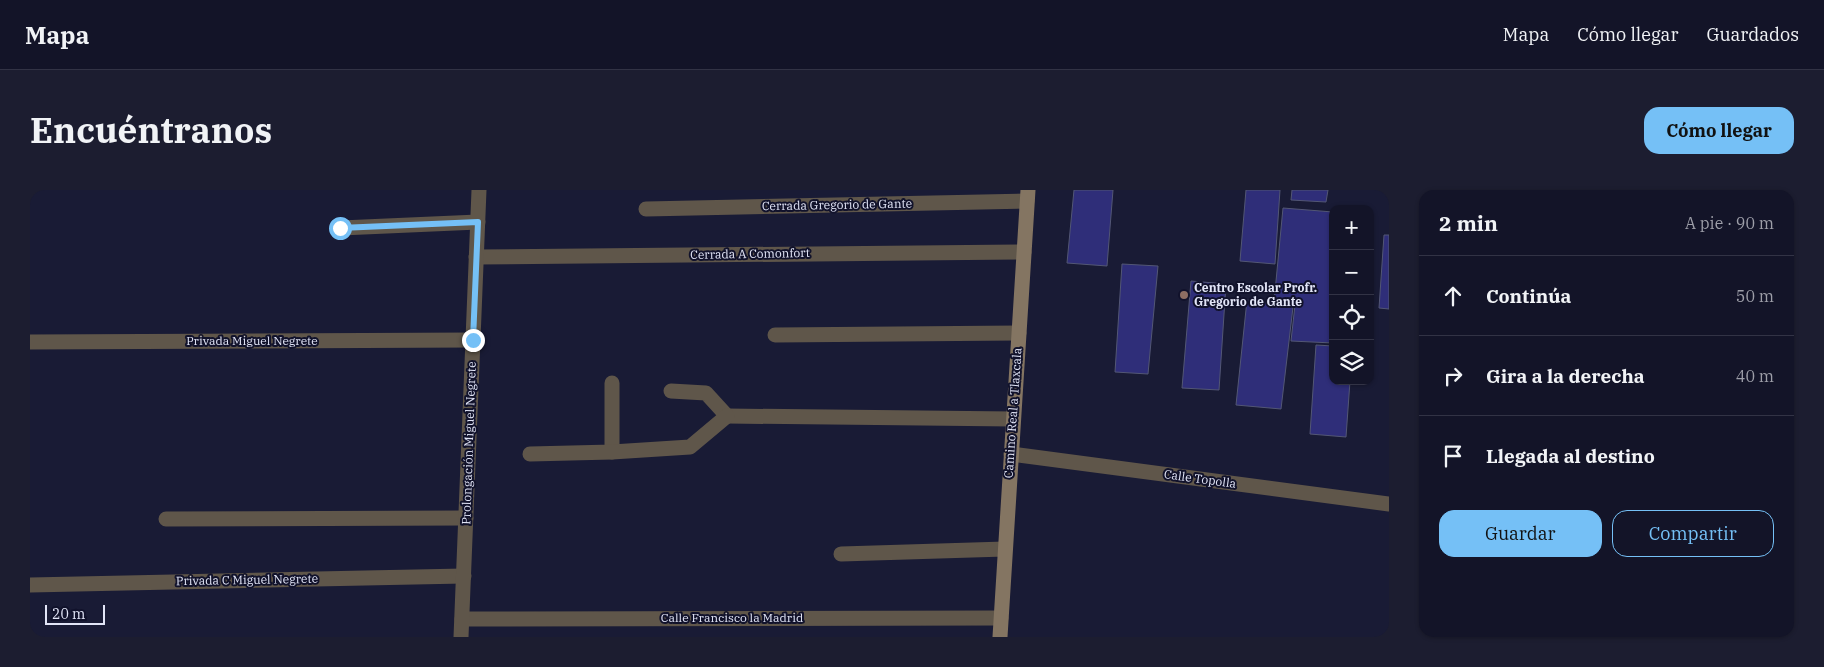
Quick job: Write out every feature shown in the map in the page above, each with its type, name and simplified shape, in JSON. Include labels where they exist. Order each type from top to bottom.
[{"type":"street","name":"Prolongación Miguel Negrete","points":[[461,637],[479,190]]},
{"type":"street","name":"Cerrada Gregorio de Gante","points":[[646,209],[1028,196]]},
{"type":"street","name":"Camino Real a Tlaxcala","points":[[1000,637],[1028,196]]},
{"type":"street","points":[[340,228],[478,222]]},
{"type":"street","name":"Cerrada A Comonfort","points":[[476,257],[1024,252]]},
{"type":"street","points":[[774,336],[1018,333]]},
{"type":"street","name":"Privada Miguel Negrete","points":[[30,342],[473,340]]},
{"type":"street","points":[[612,383],[612,452]]},
{"type":"street","points":[[671,391],[706,393],[727,416]]},
{"type":"street","points":[[530,454],[612,452],[690,447],[727,416],[1013,419]]},
{"type":"street","name":"Calle Topolla","points":[[1011,454],[1389,504]]},
{"type":"street","points":[[166,519],[466,518]]},
{"type":"street","points":[[841,554],[1005,549]]},
{"type":"street","name":"Privada C Miguel Negrete","points":[[30,585],[464,576]]},
{"type":"street","name":"Calle Francisco la Madrid","points":[[462,619],[1001,618]]},
{"type":"building","points":[[1074,190],[1113,190],[1107,266],[1067,263]]},
{"type":"building","points":[[1246,190],[1280,190],[1275,264],[1240,261]]},
{"type":"building","points":[[1292,190],[1328,190],[1326,202],[1291,200]]},
{"type":"building","points":[[1283,208],[1329,212],[1329,343],[1291,341],[1295,305],[1274,302]]},
{"type":"building","points":[[1384,235],[1389,235],[1389,309],[1379,308]]},
{"type":"building","points":[[1122,264],[1158,266],[1148,374],[1115,372]]},
{"type":"building","points":[[1191,281],[1226,284],[1219,390],[1182,388]]},
{"type":"building","points":[[1247,300],[1293,307],[1281,409],[1236,405]]},
{"type":"building","points":[[1316,345],[1329,346],[1329,385],[1350,385],[1346,437],[1310,434]]},
{"type":"place","name":"Centro Escolar Profr. Gregorio de Gante","points":[[1184,295]]},
{"type":"route","points":[[340,228],[478,222],[473,340]]}]
